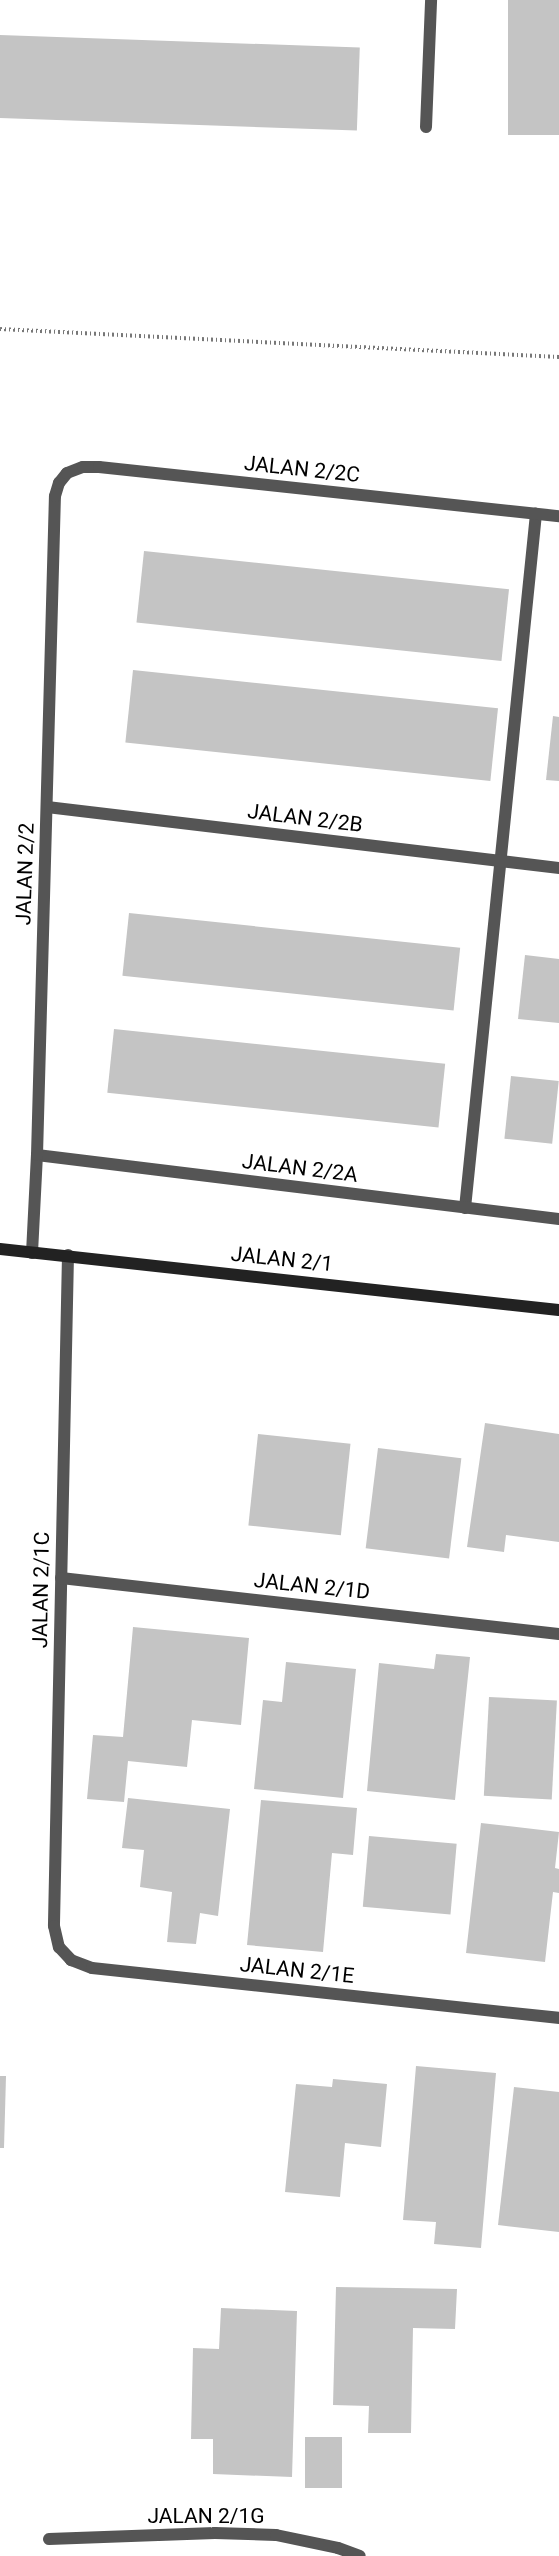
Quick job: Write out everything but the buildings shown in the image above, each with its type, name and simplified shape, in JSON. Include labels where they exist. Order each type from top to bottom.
[{"type":"street","points":[[426,128],[431,0]]},
{"type":"street","name":"JALAN 2/2C","points":[[55,496],[59,483],[68,473],[82,467],[99,467],[559,516]]},
{"type":"street","name":"JALAN 2/2","points":[[32,1253],[37,1155],[55,496]]},
{"type":"street","points":[[465,1208],[536,514]]},
{"type":"street","name":"JALAN 2/2B","points":[[47,807],[559,868]]},
{"type":"street","name":"JALAN 2/2A","points":[[37,1155],[559,1220]]},
{"type":"street","name":"JALAN 2/1","points":[[0,1249],[559,1310]]},
{"type":"street","name":"JALAN 2/1C","points":[[54,1926],[68,1255]]},
{"type":"street","name":"JALAN 2/1D","points":[[61,1578],[559,1634]]},
{"type":"street","name":"JALAN 2/1E","points":[[54,1926],[59,1947],[71,1959],[92,1968],[559,2018]]},
{"type":"street","name":"JALAN 2/1G","points":[[49,2539],[215,2533],[276,2535],[338,2548],[360,2556]]},
{"type":"path","points":[[0,329],[559,357]]}]
